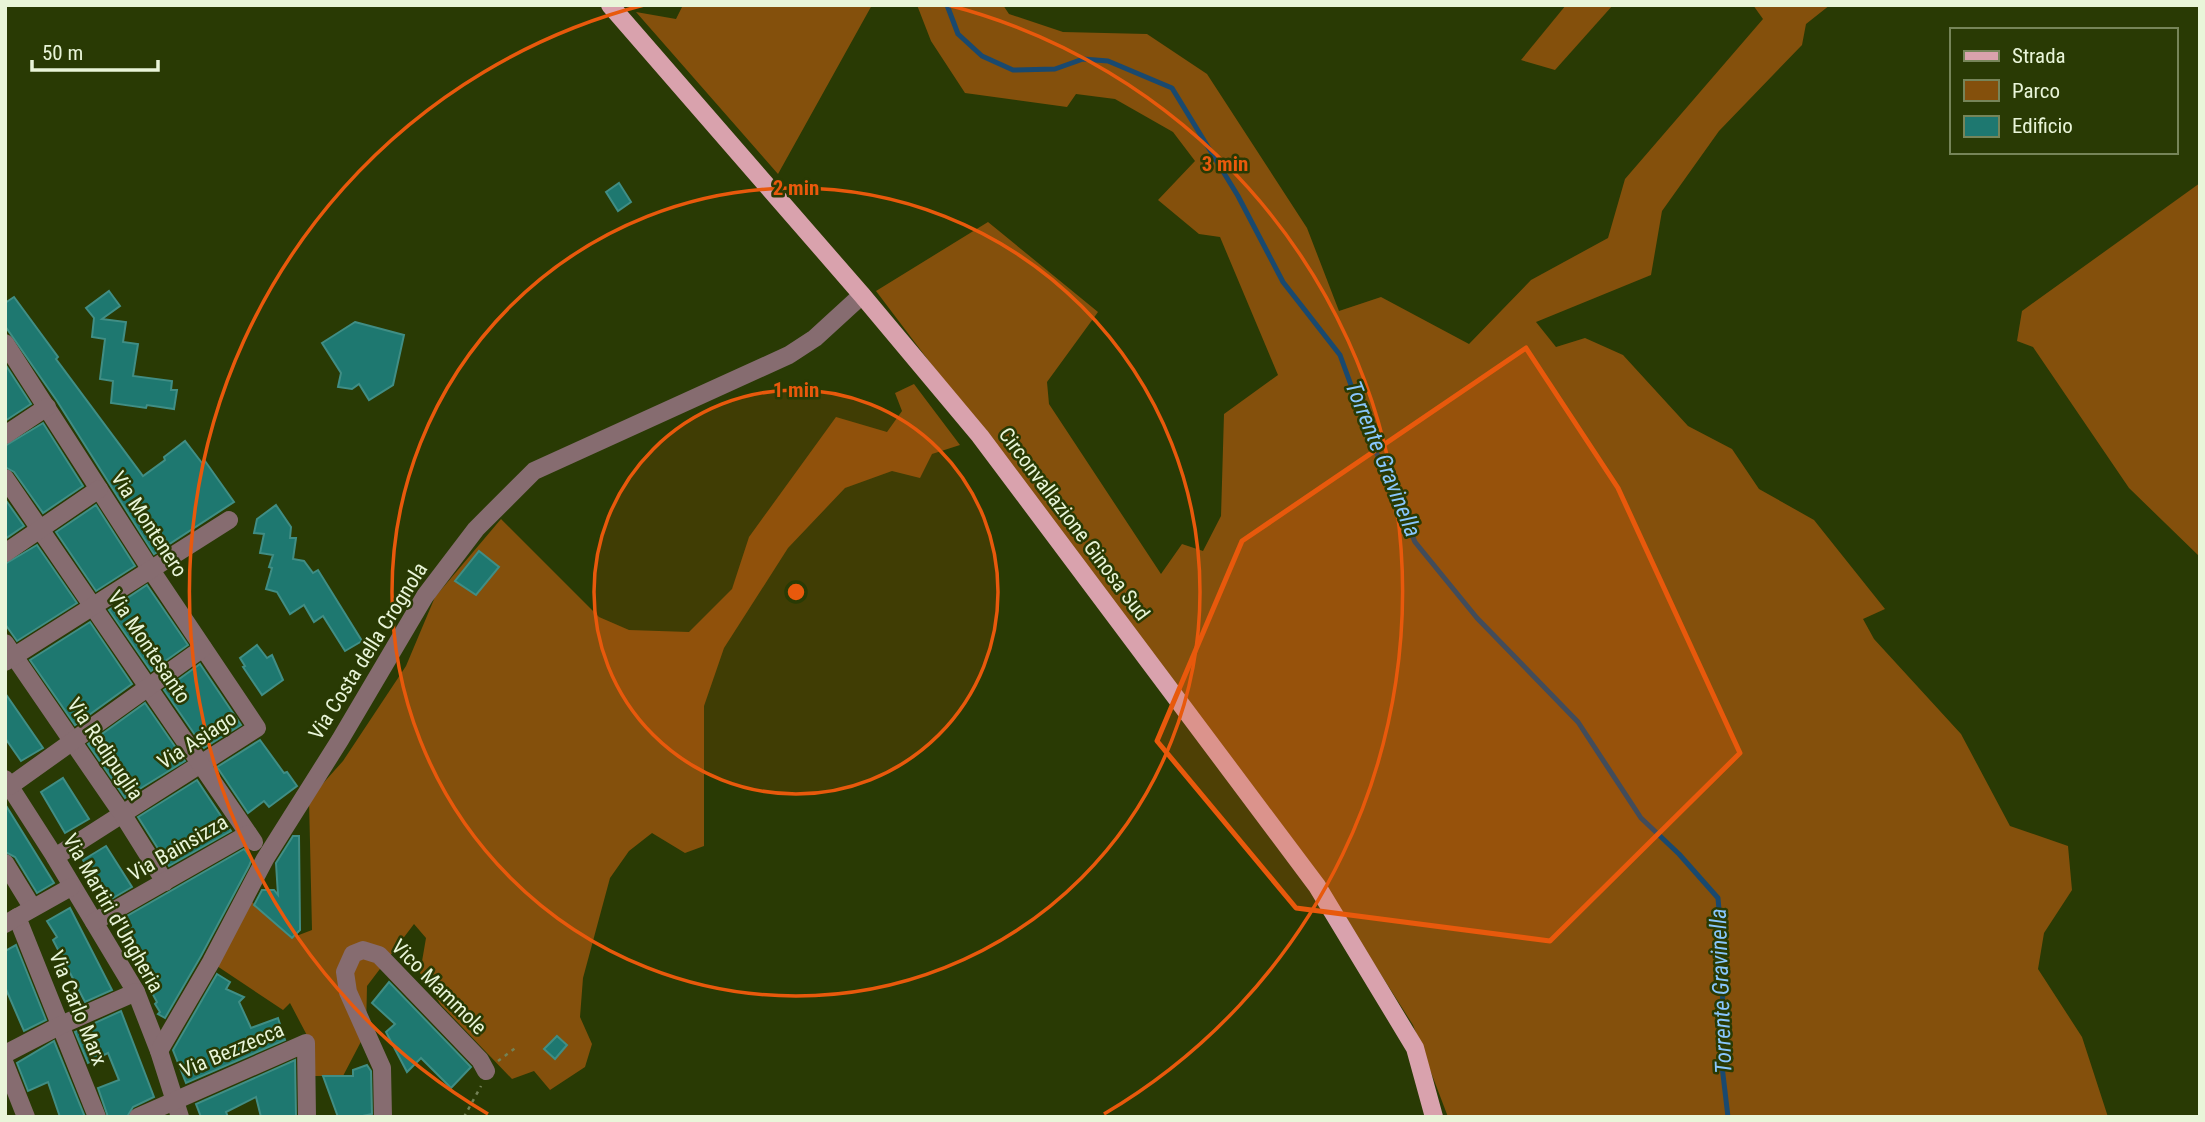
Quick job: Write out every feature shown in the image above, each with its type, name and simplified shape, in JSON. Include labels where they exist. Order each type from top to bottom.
[{"type":"main road","name":"Circonvallazione Ginosa Sud","points":[[610,5],[862,295],[980,436],[1317,886],[1415,1048],[1434,1117]]},
{"type":"street","name":"Via Costa della Crognola","points":[[159,1051],[211,962],[265,859],[340,740],[425,596],[476,529],[534,471],[789,355],[815,338],[862,295]]},
{"type":"street","name":"Via Montenero","points":[[6,344],[150,570],[257,728]]},
{"type":"street","points":[[5,435],[47,407]]},
{"type":"street","name":"Via Montesanto","points":[[5,478],[251,838]]},
{"type":"street","points":[[5,553],[99,489]]},
{"type":"street","points":[[8,654],[93,606],[229,520]]},
{"type":"street","points":[[9,790],[72,741],[203,648]]},
{"type":"street","name":"Via Redipuglia","points":[[8,654],[123,815],[165,882]]},
{"type":"street","name":"Via Asiago","points":[[55,857],[257,728]]},
{"type":"street","name":"Via Martiri d'Ungheria","points":[[9,790],[55,857],[136,992],[177,1108]]},
{"type":"street","name":"Via Bainsizza","points":[[94,922],[251,838]]},
{"type":"street","name":"Via Carlo Marx","points":[[5,863],[18,916],[97,1117]]},
{"type":"street","points":[[18,916],[71,887]]},
{"type":"street","name":"Vico Mammole","points":[[383,1117],[383,1068],[348,992],[345,972],[353,954],[363,950],[379,954],[480,1060],[486,1070]]},
{"type":"street","points":[[5,1054],[61,1025],[136,992]]},
{"type":"street","name":"Via Bezzecca","points":[[138,1117],[177,1108],[306,1043],[307,1117]]},
{"type":"street","points":[[5,1064],[26,1117]]},
{"type":"highlighted area","points":[[1526,348],[1618,488],[1740,753],[1550,941],[1296,908],[1157,741],[1242,541]]},
{"type":"green space","points":[[683,5],[872,5],[778,174],[636,12],[676,19]]},
{"type":"green space","points":[[917,5],[1003,5],[1009,14],[1063,32],[1147,34],[1207,74],[1307,228],[1339,311],[1381,297],[1469,344],[1531,280],[1608,238],[1625,179],[1763,19],[1753,5],[1830,5],[1806,24],[1802,45],[1719,131],[1662,211],[1651,275],[1536,322],[1556,347],[1585,338],[1623,355],[1688,426],[1732,449],[1759,489],[1814,520],[1885,609],[1863,619],[1874,639],[1961,734],[2010,826],[2068,846],[2072,890],[2044,933],[2038,969],[2082,1037],[2108,1117],[1448,1117],[1413,1025],[1321,880],[876,291],[988,222],[1098,312],[1047,382],[1049,404],[1161,574],[1182,544],[1203,551],[1221,516],[1224,414],[1278,375],[1220,237],[1199,234],[1158,200],[1195,161],[1173,132],[1115,99],[1076,94],[1067,107],[965,93],[931,41]]},
{"type":"green space","points":[[1566,5],[1613,5],[1555,70],[1521,60]]},
{"type":"green space","points":[[2200,183],[2200,557],[2129,488],[2033,347],[2017,341],[2022,311]]},
{"type":"green space","points":[[914,384],[960,445],[932,454],[920,478],[892,471],[845,488],[788,548],[724,648],[704,706],[704,846],[685,853],[652,833],[629,851],[610,878],[583,978],[580,1017],[592,1044],[585,1067],[550,1090],[534,1071],[512,1079],[441,1005],[420,973],[426,938],[414,924],[367,986],[366,1032],[343,1076],[313,1076],[311,1043],[290,1003],[283,1010],[217,966],[252,902],[291,938],[312,930],[309,799],[343,761],[406,666],[435,597],[501,519],[599,617],[629,630],[689,632],[732,589],[749,537],[836,417],[887,432],[902,411],[895,393]]},
{"type":"building","points":[[619,183],[631,202],[618,211],[606,192]]},
{"type":"building","points":[[109,291],[120,306],[102,319],[126,322],[123,342],[138,344],[133,376],[172,381],[171,390],[177,390],[174,409],[111,403],[113,381],[100,379],[105,339],[92,337],[94,318],[86,308]]},
{"type":"building","points":[[14,297],[58,357],[56,359],[143,476],[185,441],[202,463],[205,461],[234,502],[154,554],[57,401],[5,326],[5,303]]},
{"type":"building","points":[[355,322],[404,335],[393,385],[369,400],[359,384],[352,389],[338,387],[341,373],[322,343]]},
{"type":"building","points":[[5,364],[31,404],[5,421]]},
{"type":"building","points":[[43,423],[83,486],[43,513],[14,472],[5,467],[5,446]]},
{"type":"building","points":[[5,499],[24,526],[5,539]]},
{"type":"building","points":[[96,505],[135,566],[96,591],[56,532]]},
{"type":"building","points":[[276,505],[291,527],[290,538],[296,538],[293,559],[304,561],[313,573],[318,570],[362,641],[345,651],[323,616],[314,622],[304,605],[290,614],[277,592],[266,589],[273,555],[260,553],[264,534],[254,533],[257,519]]},
{"type":"building","points":[[37,545],[77,603],[17,641],[5,624],[5,564]]},
{"type":"building","points":[[479,551],[499,567],[476,595],[455,581]]},
{"type":"building","points":[[147,585],[188,645],[151,671],[109,610]]},
{"type":"building","points":[[90,622],[132,684],[75,725],[30,660]]},
{"type":"building","points":[[257,645],[267,658],[272,655],[283,680],[262,695],[240,658]]},
{"type":"building","points":[[200,664],[241,725],[204,748],[164,690]]},
{"type":"building","points":[[5,693],[43,748],[21,761],[5,738]]},
{"type":"building","points":[[145,703],[185,761],[125,798],[88,744]]},
{"type":"building","points":[[260,740],[297,786],[269,807],[264,801],[248,813],[217,767]]},
{"type":"building","points":[[63,778],[89,819],[65,833],[41,792]]},
{"type":"building","points":[[197,780],[231,831],[169,866],[138,817]]},
{"type":"building","points":[[5,804],[54,883],[37,893],[15,857],[5,852]]},
{"type":"building","points":[[293,836],[299,836],[300,930],[292,938],[254,905],[262,890],[274,890],[278,895],[276,863]]},
{"type":"building","points":[[106,846],[132,887],[108,901],[83,860]]},
{"type":"building","points":[[244,849],[252,859],[249,866],[165,1018],[158,1014],[160,1012],[155,1004],[157,1002],[120,920]]},
{"type":"building","points":[[70,908],[112,990],[85,1002],[53,940],[57,937],[47,921]]},
{"type":"building","points":[[16,945],[46,1020],[24,1031],[5,987],[5,951]]},
{"type":"building","points":[[217,974],[230,982],[226,989],[244,997],[239,1002],[251,1028],[278,1018],[285,1040],[186,1083],[173,1050]]},
{"type":"building","points":[[389,982],[471,1067],[451,1088],[421,1058],[407,1072],[386,1032],[395,1024],[372,1003]]},
{"type":"building","points":[[121,1011],[154,1097],[133,1107],[127,1117],[108,1117],[98,1088],[119,1080],[108,1053],[88,1063],[75,1032]]},
{"type":"building","points":[[557,1036],[567,1045],[555,1059],[544,1049]]},
{"type":"building","points":[[54,1041],[85,1117],[60,1117],[48,1082],[28,1091],[17,1063]]},
{"type":"building","points":[[295,1060],[296,1117],[261,1117],[256,1097],[226,1112],[228,1117],[201,1117],[196,1104]]},
{"type":"building","points":[[367,1065],[371,1071],[372,1114],[338,1117],[323,1076],[353,1076],[353,1070]]},
{"type":"waterway","name":"Torrente Gravinella","points":[[947,5],[958,34],[982,56],[1013,70],[1055,69],[1083,59],[1108,61],[1172,88],[1238,196],[1283,282],[1340,355],[1371,440],[1415,542],[1477,618],[1578,722],[1641,818],[1679,854],[1718,898],[1723,956],[1722,1066],[1728,1117]]}]
